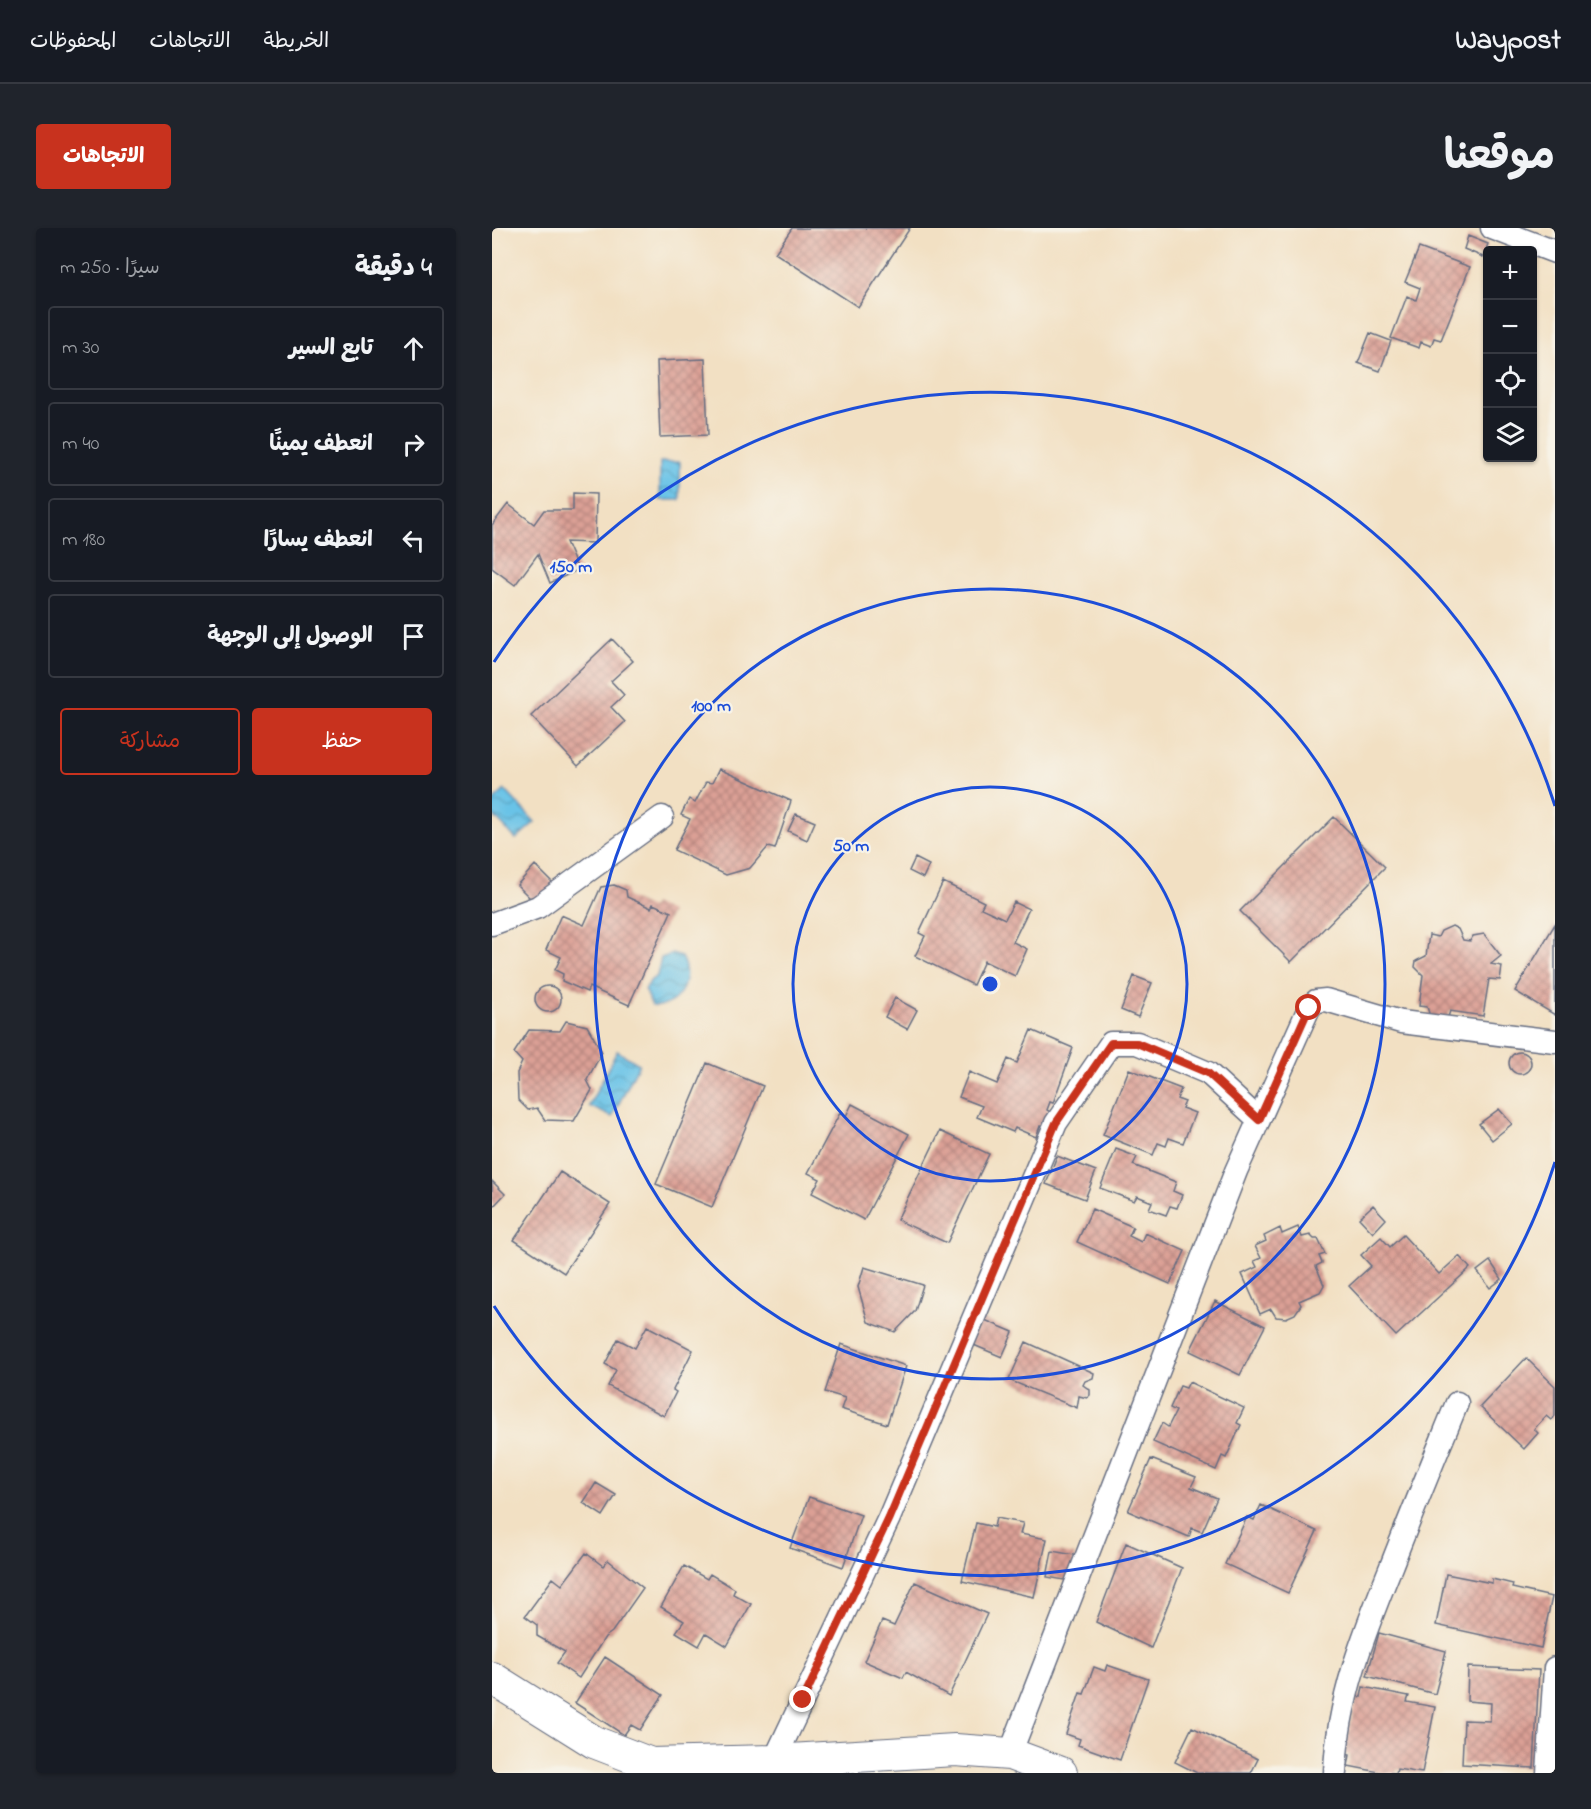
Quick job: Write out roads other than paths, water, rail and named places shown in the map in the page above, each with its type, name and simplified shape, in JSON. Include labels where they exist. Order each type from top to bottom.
[{"type":"street","points":[[1492,228],[1555,252]]},
{"type":"street","points":[[492,924],[538,907],[662,817]]},
{"type":"street","points":[[1010,1754],[1236,1171],[1309,1008],[1316,1001],[1326,1000],[1401,1022],[1555,1041]]},
{"type":"street","points":[[774,1761],[889,1518],[1056,1123],[1111,1043],[1137,1043],[1208,1073],[1259,1120]]},
{"type":"street","points":[[1335,1773],[1341,1711],[1353,1671],[1380,1594],[1457,1403]]},
{"type":"street","points":[[1548,1773],[1555,1668]]},
{"type":"street","points":[[492,1678],[594,1742],[650,1768],[955,1750],[1010,1754],[1061,1773]]},
{"type":"water","points":[[660,462],[680,462],[680,500],[660,500]]},
{"type":"water","points":[[505,790],[535,822],[516,839],[492,814],[492,802]]},
{"type":"water","points":[[672,954],[681,957],[685,966],[686,975],[681,991],[669,1003],[652,1006],[645,989],[657,976],[661,958]]},
{"type":"water","points":[[617,1051],[639,1064],[612,1117],[589,1106]]}]
